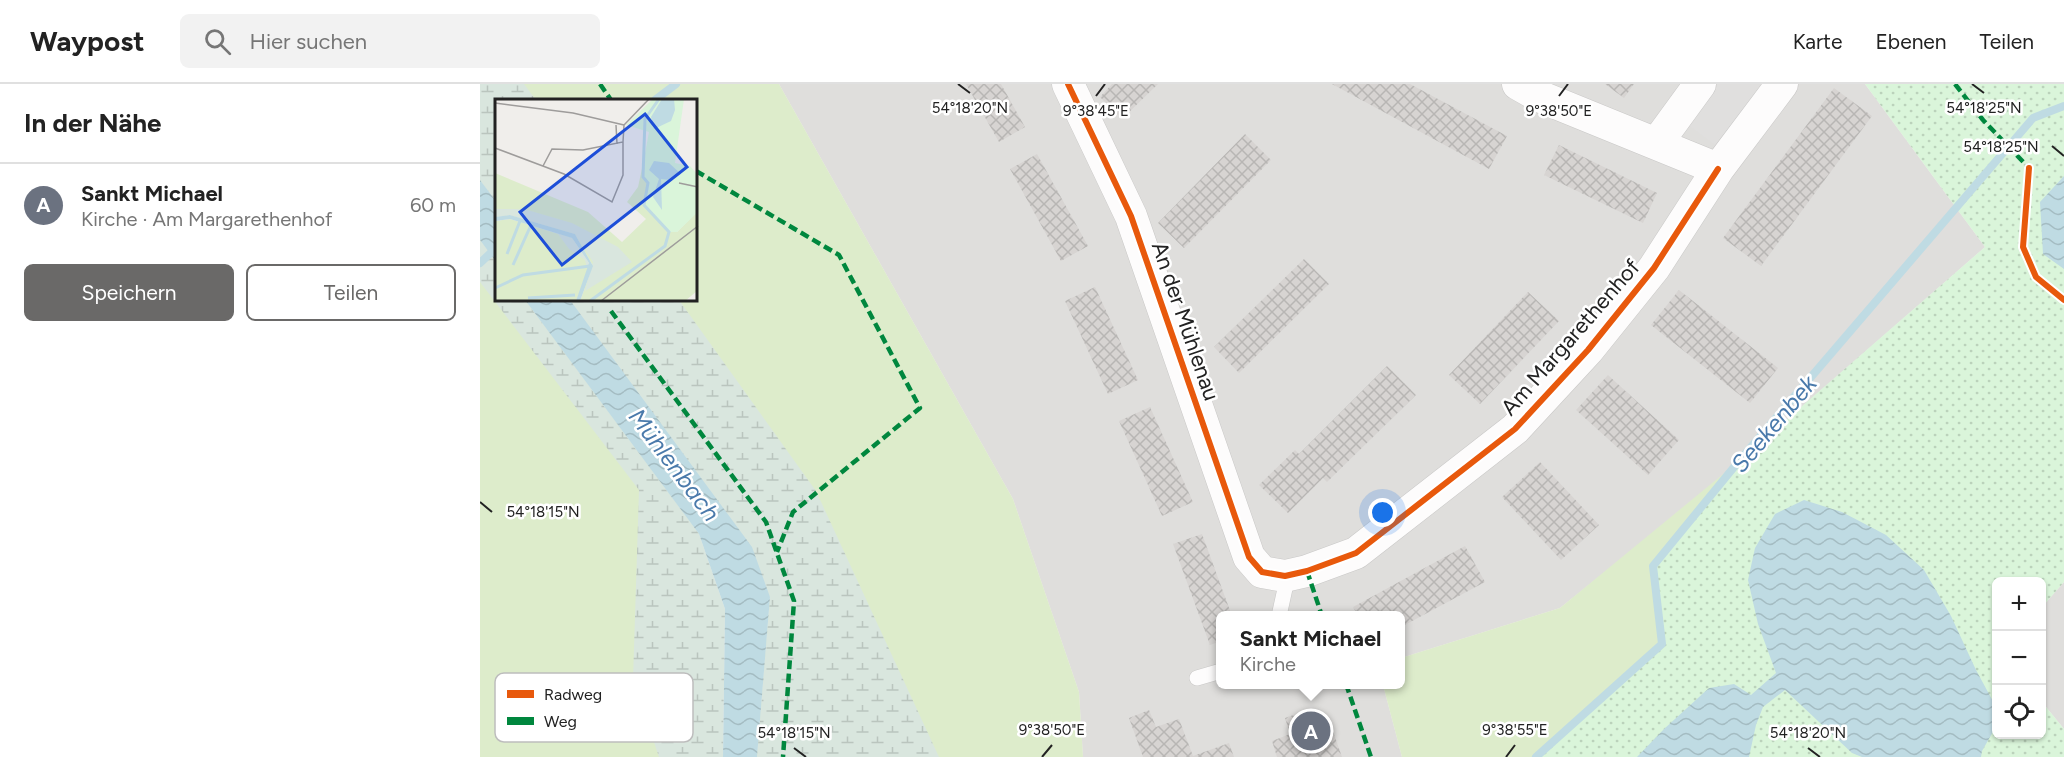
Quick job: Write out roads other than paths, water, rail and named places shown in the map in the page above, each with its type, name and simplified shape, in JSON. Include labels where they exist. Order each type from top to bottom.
[{"type":"street","name":"An der Mühlenau","points":[[1068,84],[1131,216],[1249,557],[1275,574]]},
{"type":"street","points":[[1518,84],[1541,97],[1718,169]]},
{"type":"street","points":[[1657,143],[1700,84]]},
{"type":"street","name":"Am Margarethenhof","points":[[1275,574],[1307,572],[1356,553],[1515,429],[1588,350],[1654,268],[1718,169],[1782,84]]},
{"type":"lane","points":[[1275,574],[1279,611]]},
{"type":"lane","points":[[1197,678],[1216,672]]},
{"type":"water","points":[[2064,176],[2064,269],[2043,254],[2040,202]]},
{"type":"water","points":[[480,180],[495,200],[495,261],[480,240]]},
{"type":"water","name":"Mühlenbach","points":[[526,302],[571,302],[752,547],[770,597],[757,757],[723,757],[725,609],[699,534]]},
{"type":"water","points":[[1804,500],[1842,512],[1886,535],[1924,570],[1951,616],[1992,699],[1992,734],[1981,757],[1862,757],[1852,753],[1785,690],[1763,707],[1756,725],[1749,757],[1637,757],[1709,688],[1734,684],[1751,695],[1776,673],[1758,624],[1748,580],[1755,548],[1775,514]]},
{"type":"waterway","points":[[656,99],[676,84]]},
{"type":"waterway","name":"Seekenbek","points":[[1536,757],[1662,644],[1653,566],[1739,461],[2033,118],[2064,106]]},
{"type":"waterway","points":[[480,263],[495,249]]},
{"type":"place","name":"Sankt Michael","points":[[1311,731]]}]
